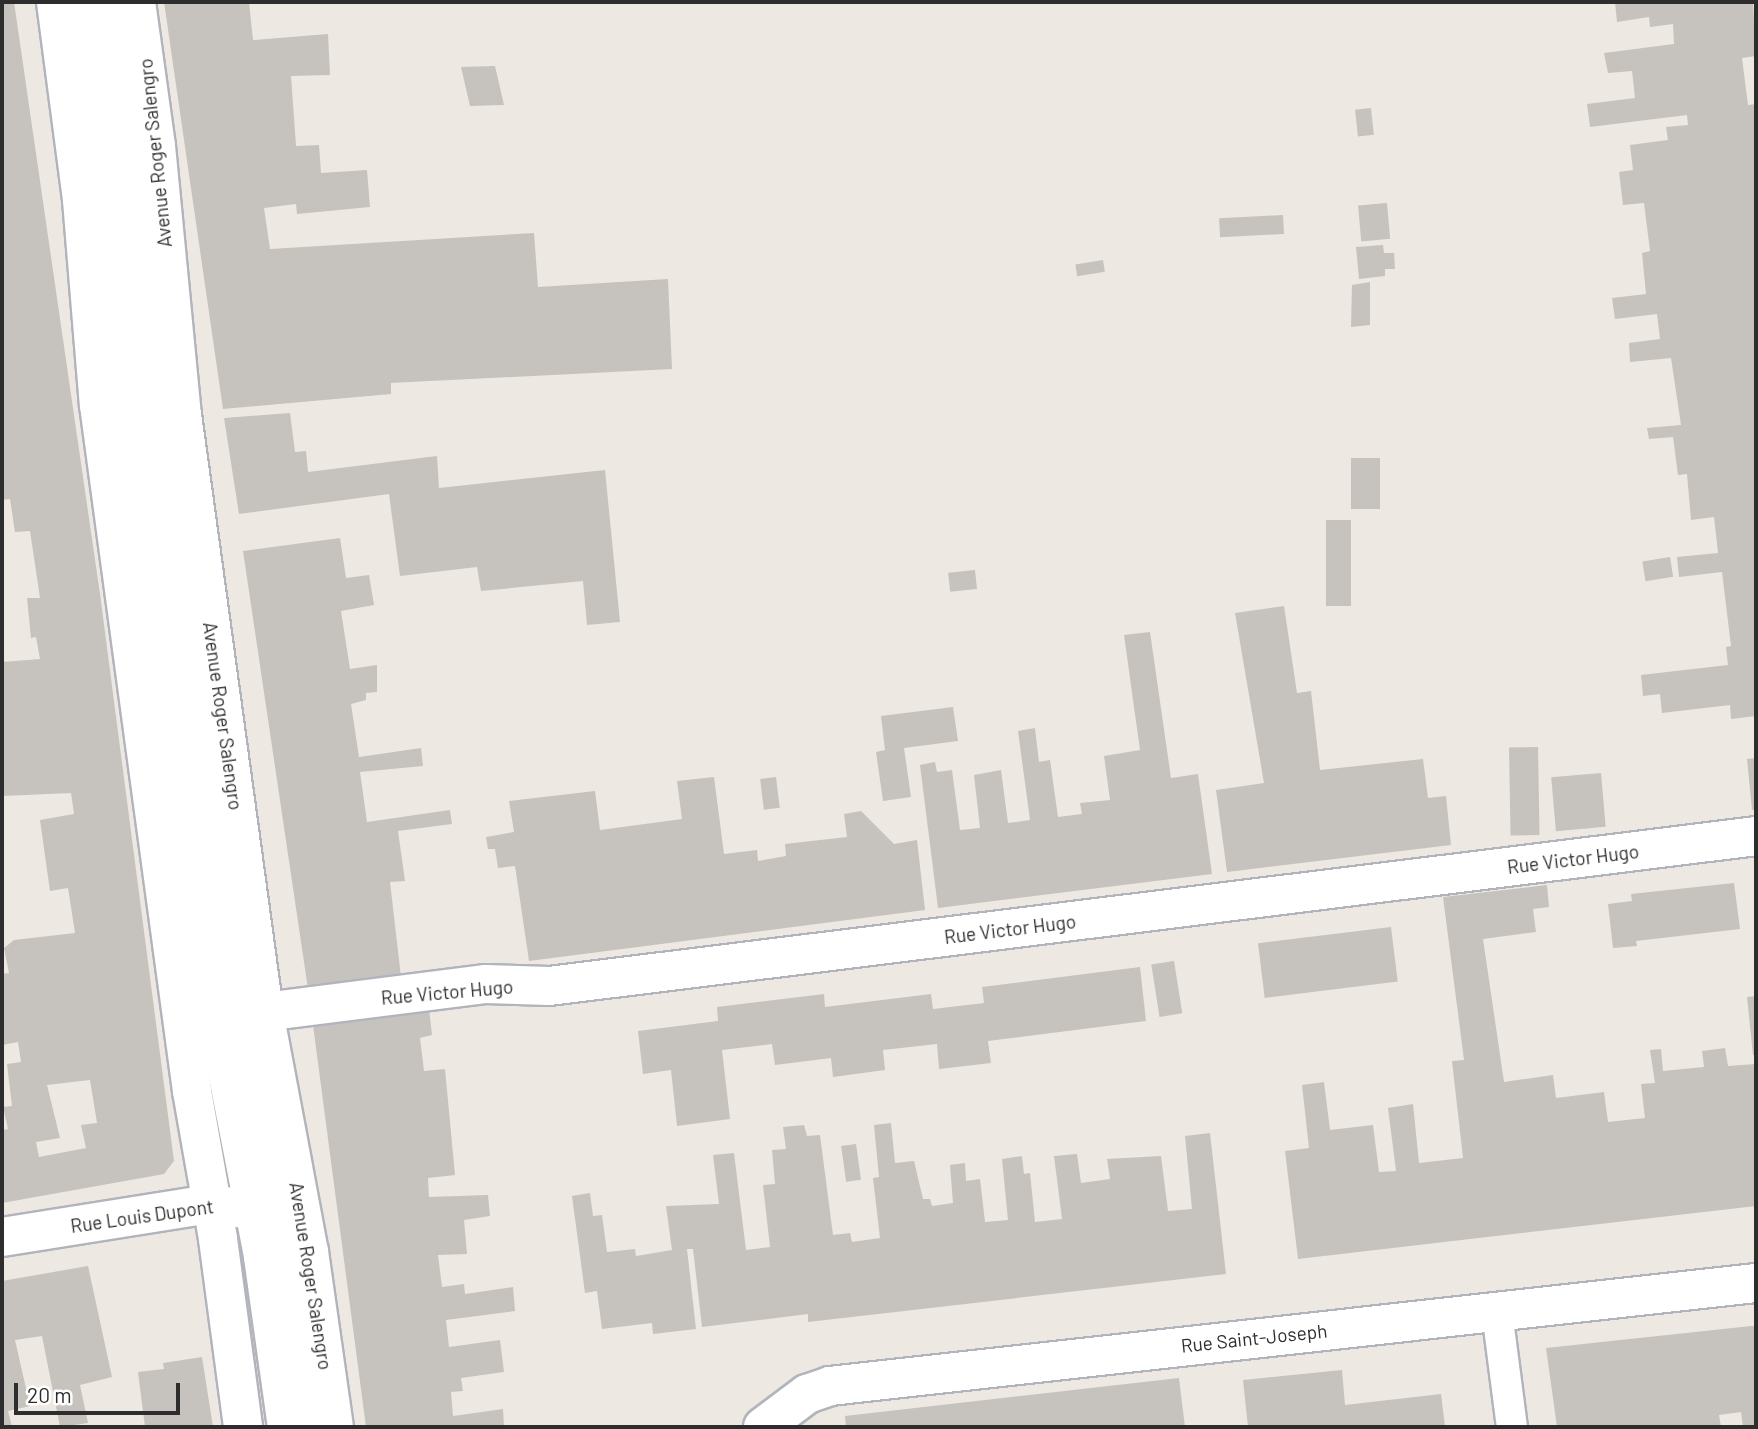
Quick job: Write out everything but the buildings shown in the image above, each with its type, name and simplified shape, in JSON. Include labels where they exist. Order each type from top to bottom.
[{"type":"main road","points":[[56,2],[82,200],[99,405],[192,1091],[243,1427]]},
{"type":"main road","name":"Avenue Roger Salengro","points":[[136,2],[182,415],[264,1012],[309,1252],[334,1427]]},
{"type":"main road","name":"Rue Victor Hugo","points":[[264,1012],[486,984],[549,986],[1756,836]]},
{"type":"main road","name":"Rue Louis Dupont","points":[[2,1237],[211,1204],[263,1215]]},
{"type":"main road","points":[[263,1215],[309,1252]]},
{"type":"main road","name":"Rue Saint-Joseph","points":[[763,1427],[807,1394],[830,1386],[1756,1283]]},
{"type":"lane","points":[[86,2],[133,443],[209,999],[263,1215],[307,1427]]},
{"type":"lane","points":[[109,2],[131,166],[153,433],[263,1215],[283,1427]]},
{"type":"lane","points":[[1497,1311],[1512,1427]]}]
